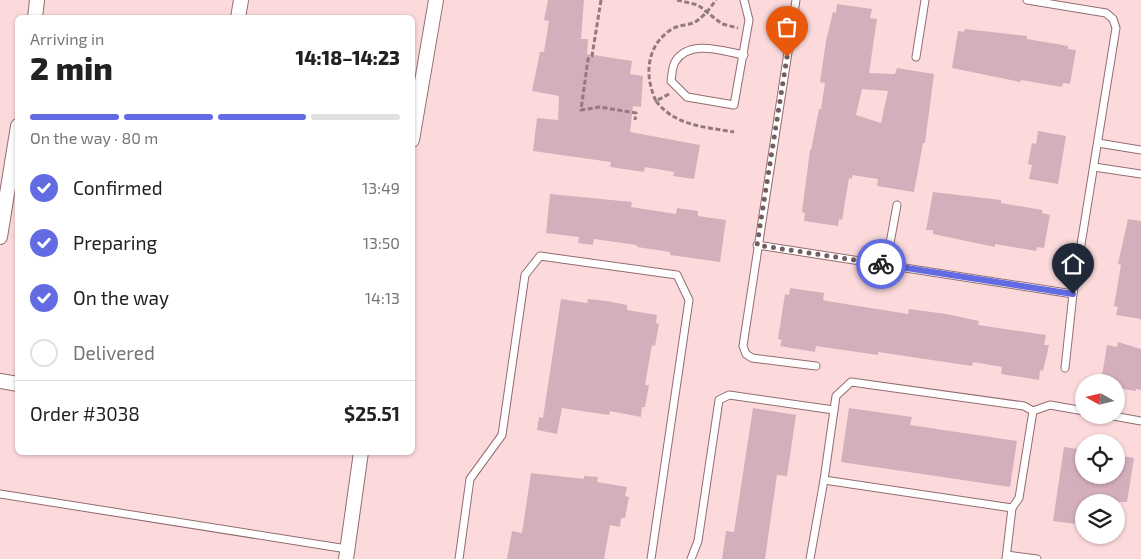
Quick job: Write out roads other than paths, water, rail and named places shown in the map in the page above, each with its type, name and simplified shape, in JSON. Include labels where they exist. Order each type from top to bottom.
[{"type":"street","points":[[35,15],[37,0]]},
{"type":"street","points":[[238,15],[241,0]]},
{"type":"street","points":[[415,122],[436,0]]},
{"type":"street","points":[[0,237],[15,144]]},
{"type":"street","points":[[0,381],[15,384]]},
{"type":"street","points":[[346,554],[361,455]]},
{"type":"lane","points":[[744,0],[749,20],[744,55],[734,105],[687,97],[672,81],[674,63],[684,52],[699,48],[744,55]]},
{"type":"lane","points":[[796,0],[743,346],[746,354],[752,358],[816,366]]},
{"type":"lane","points":[[916,58],[925,0]]},
{"type":"lane","points":[[1027,0],[1106,13],[1112,19],[1116,28],[1073,294],[1065,368]]},
{"type":"lane","points":[[1098,143],[1141,150]]},
{"type":"lane","points":[[1094,167],[1141,174]]},
{"type":"lane","points":[[886,265],[897,205]]},
{"type":"lane","points":[[757,245],[1073,294]]},
{"type":"lane","points":[[459,559],[470,479],[502,435],[525,275],[540,256],[676,275],[689,300],[651,559]]},
{"type":"lane","points":[[810,559],[836,396],[851,382],[1024,406],[1033,411],[1050,405],[1075,409]]},
{"type":"lane","points":[[691,559],[698,541],[719,400],[729,395],[834,410]]},
{"type":"lane","points":[[1033,411],[1019,498],[1012,508],[1006,557],[1037,559]]},
{"type":"lane","points":[[1125,418],[1141,421]]},
{"type":"lane","points":[[824,480],[1012,508]]},
{"type":"lane","points":[[0,494],[346,554]]}]
